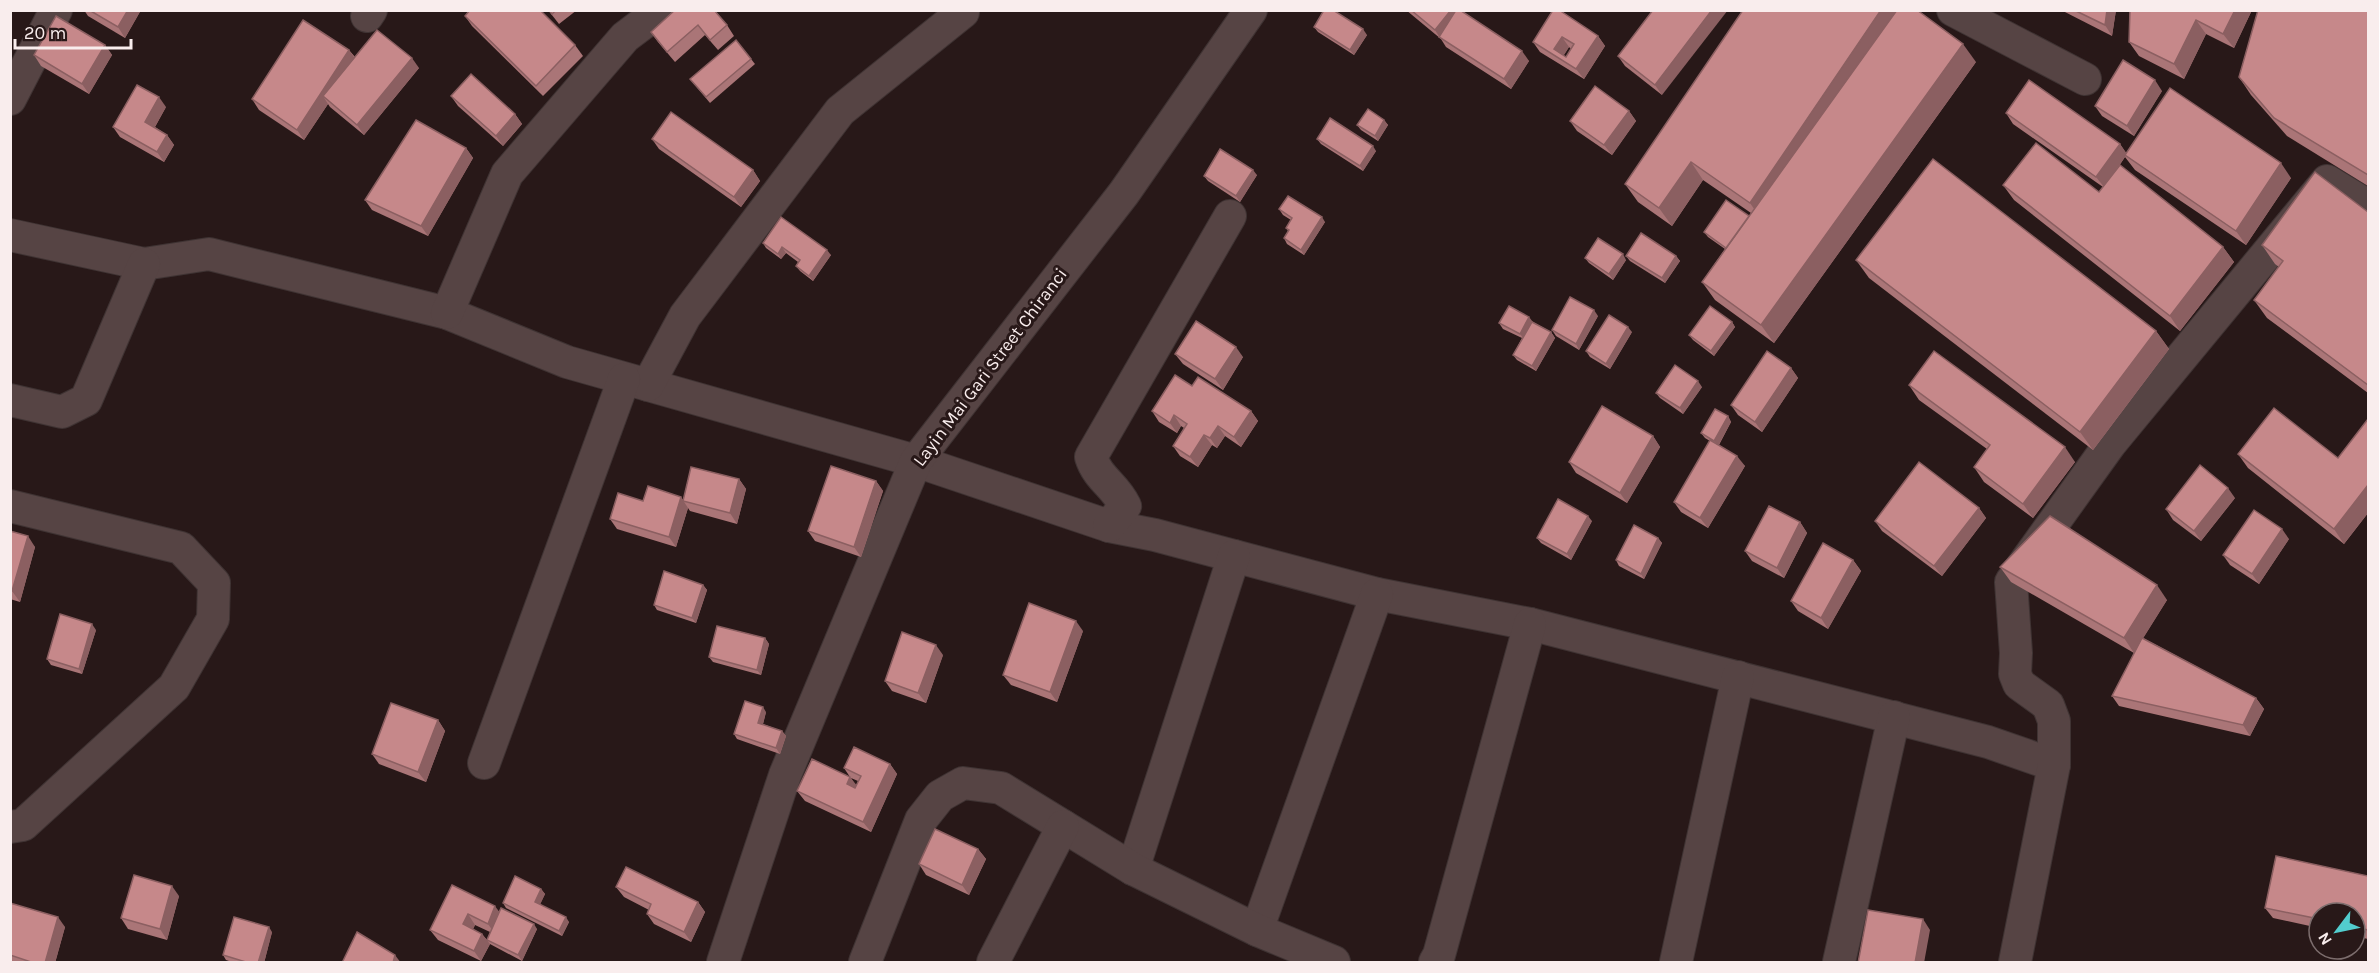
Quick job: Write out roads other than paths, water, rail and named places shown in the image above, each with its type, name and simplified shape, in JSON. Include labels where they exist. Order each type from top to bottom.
[{"type":"street","points":[[10,99],[56,10]]},
{"type":"street","points":[[447,313],[507,174],[625,37],[661,10]]},
{"type":"street","name":"Layin Mai Gari Street Chiranci","points":[[723,963],[786,775],[915,461],[1124,193],[1251,10]]},
{"type":"street","points":[[1953,10],[2085,79]]},
{"type":"street","points":[[484,763],[636,382],[840,111],[963,12]]},
{"type":"street","points":[[2015,963],[2054,765],[2054,721],[2048,705],[2019,684],[2014,674],[2016,653],[2011,582],[2110,444],[2327,181],[2368,206]]},
{"type":"street","points":[[1109,526],[1125,506],[1117,491],[1097,473],[1091,457],[1230,216]]},
{"type":"street","points":[[10,235],[144,264],[209,254],[447,313],[567,362],[915,461],[1109,526],[1155,535],[1377,594],[1530,624],[1988,742],[2054,765]]},
{"type":"street","points":[[10,400],[62,412],[86,400],[144,264]]},
{"type":"street","points":[[10,506],[181,548],[214,583],[213,619],[174,687],[23,825],[10,827]]},
{"type":"street","points":[[1133,869],[1234,556]]},
{"type":"street","points":[[1257,930],[1377,594]]},
{"type":"street","points":[[1435,963],[1530,624]]},
{"type":"street","points":[[1676,963],[1738,677]]},
{"type":"street","points":[[1839,963],[1894,717]]},
{"type":"street","points":[[865,963],[921,820],[940,796],[963,783],[1001,788],[1133,869],[1257,930],[1334,963]]},
{"type":"street","points":[[993,963],[1063,826]]}]
